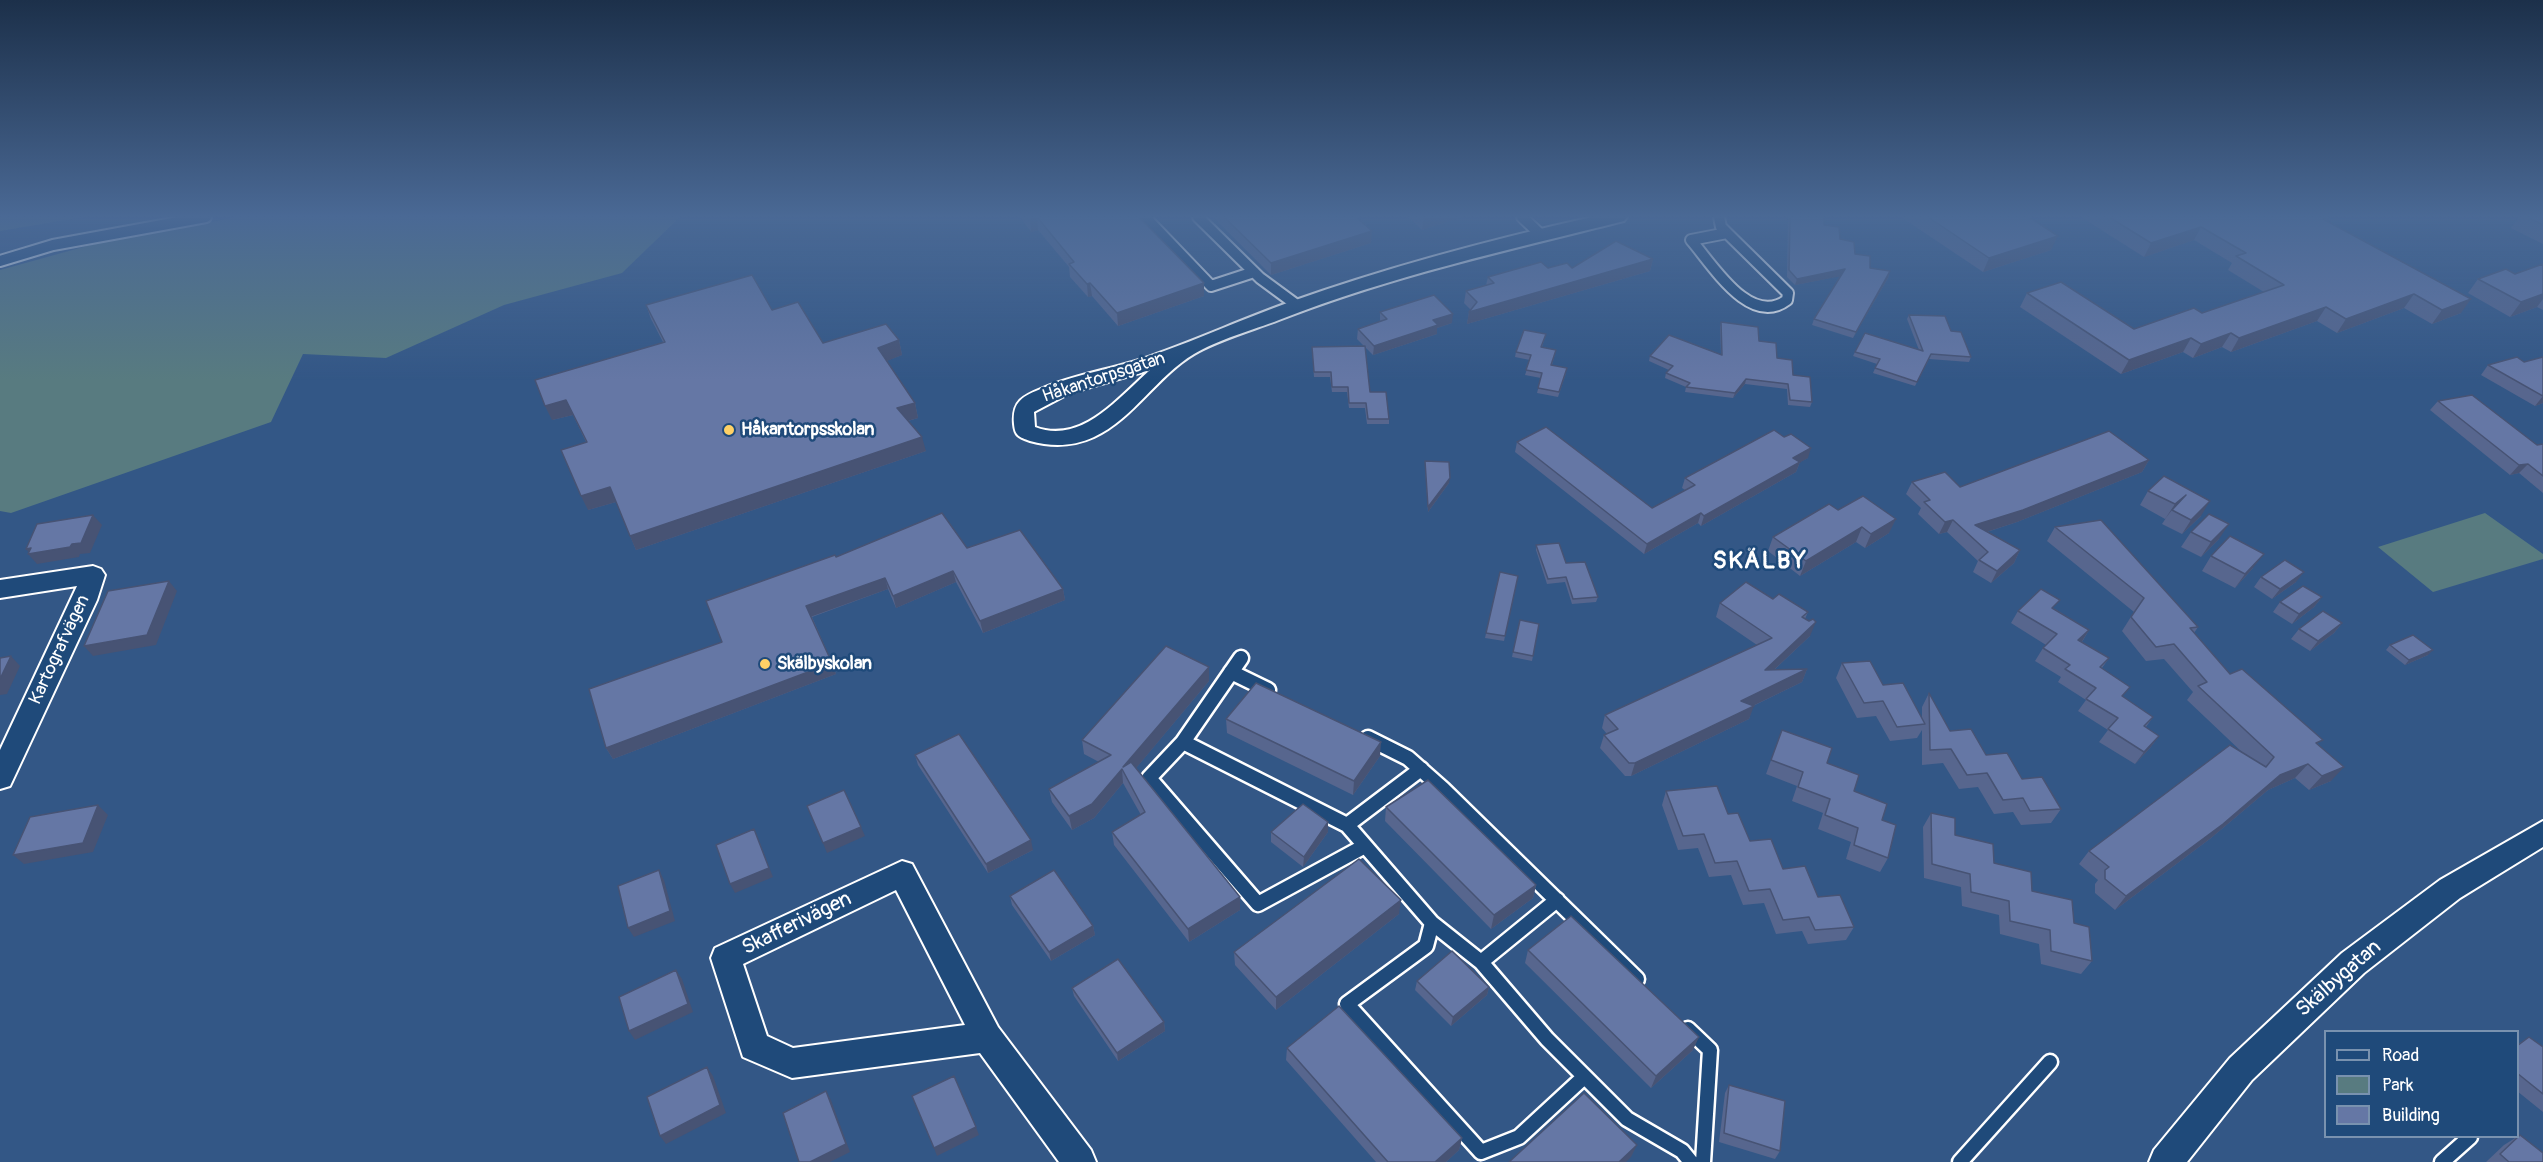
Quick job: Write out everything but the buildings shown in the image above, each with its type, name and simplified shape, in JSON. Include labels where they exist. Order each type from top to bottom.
[{"type":"street","name":"Håkantorpsgatan","points":[[1186,351],[1098,426],[1084,435],[1052,440],[1025,431],[1023,410],[1030,402],[1186,351],[1298,306],[1407,271]]},
{"type":"street","name":"Kartografvägen","points":[[0,589],[93,575],[85,600],[0,778]]},
{"type":"street","name":"Skälbygatan","points":[[2166,1162],[2241,1069],[2353,963],[2450,889],[2543,833]]},
{"type":"street","name":"Skafferivägen","points":[[987,1037],[792,1062],[754,1046],[726,958],[902,873],[987,1037],[1079,1162]]},
{"type":"lane","points":[[1197,271],[1211,286],[1254,272],[1298,306]]},
{"type":"lane","points":[[1720,271],[1749,303],[1768,308],[1780,306],[1787,300],[1788,293],[1766,271]]},
{"type":"lane","points":[[1242,658],[1183,742],[1149,778],[1258,904],[1363,847]]},
{"type":"lane","points":[[1232,672],[1283,697]]},
{"type":"lane","points":[[1356,732],[1408,758],[1421,769],[1650,992]]},
{"type":"lane","points":[[1183,742],[1347,825],[1363,847],[1432,923],[1481,962],[1546,1039],[1584,1077],[1627,1119],[1682,1150],[1691,1162]]},
{"type":"lane","points":[[1347,825],[1421,769]]},
{"type":"lane","points":[[1481,962],[1557,900]]},
{"type":"lane","points":[[1432,923],[1426,946],[1347,1004],[1481,1152],[1519,1137],[1584,1077]]},
{"type":"lane","points":[[1676,1017],[1710,1050],[1703,1162]]},
{"type":"lane","points":[[1960,1162],[2006,1108],[2050,1062]]},
{"type":"lane","points":[[2447,1161],[2469,1138]]},
{"type":"green space","points":[[0,271],[624,271],[504,305],[386,358],[303,354],[271,422],[11,513],[0,511]]},
{"type":"green space","points":[[2485,513],[2543,554],[2543,559],[2433,592],[2378,547]]},
{"type":"place","name":"Håkantorpsskolan","points":[[729,430]]},
{"type":"place","name":"Skälbyskolan","points":[[765,664]]},
{"type":"district","name":"SKÄLBY","points":[[1760,562]]}]
